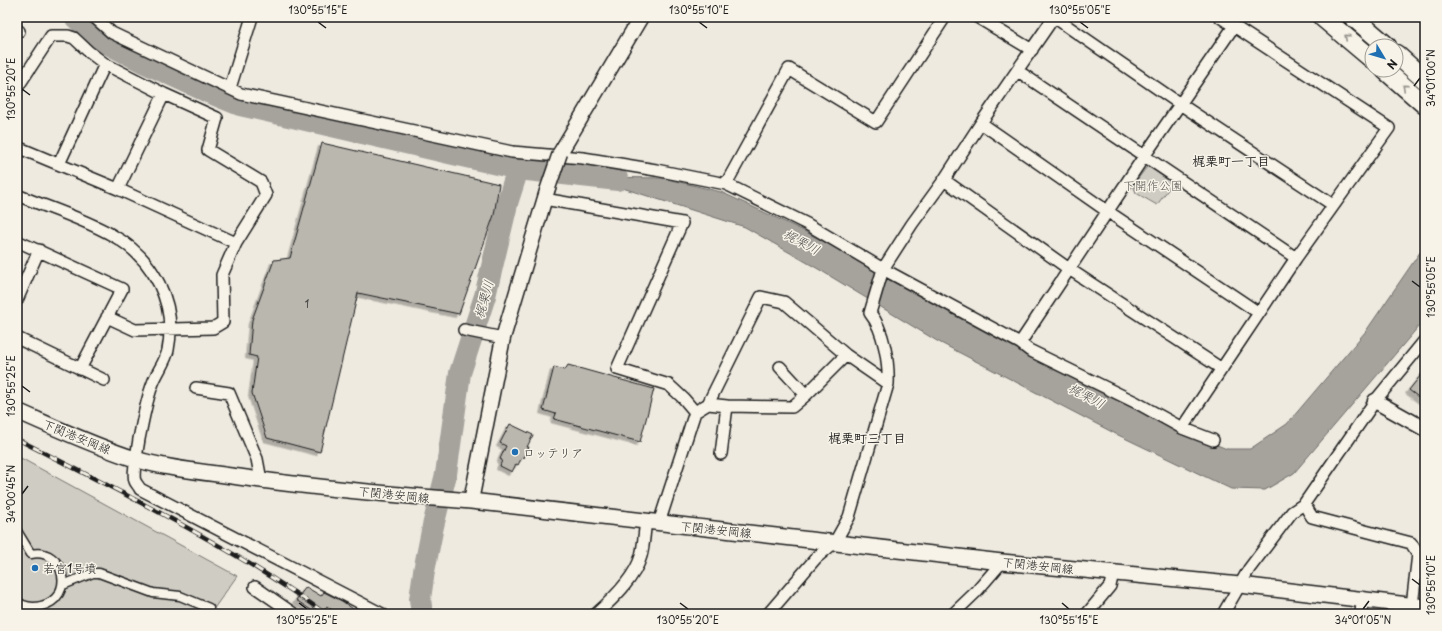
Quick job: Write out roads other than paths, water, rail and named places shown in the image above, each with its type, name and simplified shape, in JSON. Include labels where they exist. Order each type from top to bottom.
[{"type":"highway","points":[[1322,17],[1364,52]]},
{"type":"highway","points":[[1353,17],[1377,38]]},
{"type":"highway","points":[[1404,61],[1425,80]]},
{"type":"highway","points":[[1394,78],[1425,105]]},
{"type":"main road","name":"下関港安岡線","points":[[17,411],[77,438],[135,459],[178,468],[261,480],[424,498],[471,501],[1002,562],[1240,585],[1362,607],[1419,606]]},
{"type":"street","points":[[94,17],[112,33],[241,94],[512,152],[583,158],[656,170],[726,184],[808,224],[883,269],[1020,343],[1029,350],[1137,403],[1182,428],[1213,440]]},
{"type":"street","points":[[230,88],[252,17]]},
{"type":"street","points":[[471,501],[503,338],[545,195],[560,153],[641,17]]},
{"type":"street","points":[[726,184],[790,69],[876,122],[945,17]]},
{"type":"street","points":[[977,17],[1032,50]]},
{"type":"street","points":[[768,614],[816,558],[835,542],[849,517],[888,384],[888,357],[875,320],[870,313],[883,269],[912,224],[944,180],[981,123],[1054,17],[1180,104],[1333,205]]},
{"type":"street","points":[[1182,428],[1296,258],[1389,128],[1220,17]]},
{"type":"street","points":[[1020,343],[1107,211],[1234,26]]},
{"type":"street","points":[[17,88],[51,36],[68,36],[74,38],[89,52],[106,64],[164,94],[217,118],[208,150],[261,182],[266,194],[236,243],[222,275],[223,322],[213,328],[136,330],[107,317]]},
{"type":"street","points":[[59,164],[106,64]]},
{"type":"street","points":[[1018,71],[1296,258]]},
{"type":"street","points":[[118,189],[164,94]]},
{"type":"street","points":[[981,123],[1107,211],[1259,313]]},
{"type":"street","points":[[17,147],[118,189],[236,243]]},
{"type":"street","points":[[944,180],[1068,269],[1222,369]]},
{"type":"street","points":[[17,195],[90,223],[114,235],[145,261],[160,283],[168,306],[170,328],[168,351],[147,399],[135,459],[134,480],[140,489],[382,614]]},
{"type":"street","points":[[545,195],[682,223],[617,369],[669,385],[684,399],[694,412]]},
{"type":"street","points":[[17,241],[122,289],[80,369]]},
{"type":"street","points":[[17,300],[39,250]]},
{"type":"street","points":[[596,614],[613,599],[630,577],[641,556],[652,522],[694,412],[708,404],[761,297],[784,302],[846,355],[888,384]]},
{"type":"street","points":[[464,330],[503,338]]},
{"type":"street","points":[[17,338],[104,380]]},
{"type":"street","points":[[1224,614],[1248,569],[1292,512],[1304,504],[1375,401],[1425,340]]},
{"type":"street","points":[[708,404],[727,406],[792,407],[846,355]]},
{"type":"street","points":[[780,367],[806,395]]},
{"type":"street","points":[[196,388],[229,393],[257,459],[261,480]]},
{"type":"street","points":[[1375,401],[1425,429]]},
{"type":"street","points":[[720,454],[727,406]]},
{"type":"street","points":[[1304,504],[1312,517],[1411,543],[1418,554],[1419,606]]},
{"type":"street","points":[[17,531],[30,554],[41,553],[48,555],[55,561],[61,571],[62,585],[60,592],[55,599],[36,611],[17,601]]},
{"type":"street","points":[[953,614],[976,592],[1002,562]]},
{"type":"street","points":[[62,585],[93,573],[99,573],[153,593],[180,596],[209,608]]},
{"type":"street","points":[[1087,614],[1110,586],[1113,573]]},
{"type":"street","points":[[255,587],[294,614]]},
{"type":"water","points":[[588,177],[663,178],[721,192],[804,231],[1170,426],[1227,449],[1250,449],[1287,424],[1366,331],[1425,245],[1425,319],[1294,473],[1265,490],[1231,489],[1114,433],[937,341],[820,270],[745,227]]},
{"type":"waterway","points":[[75,17],[97,38],[143,62],[240,105],[518,169],[618,180]]},
{"type":"waterway","name":"梶栗川","points":[[422,614],[420,599],[424,571],[446,474],[460,373],[485,296],[508,200],[518,169]]},
{"type":"railway","points":[[17,439],[136,500],[214,543],[252,565],[326,614]]},
{"type":"place","name":"ロッテリア","points":[[515,452]]},
{"type":"place","name":"若宮1号墳","points":[[35,568]]},
{"type":"district","name":"梶栗町一丁目","points":[[1231,160]]},
{"type":"district","name":"梶栗町三丁目","points":[[867,437]]},
{"type":"park label","name":"下開作公園","points":[[1153,185]]}]
